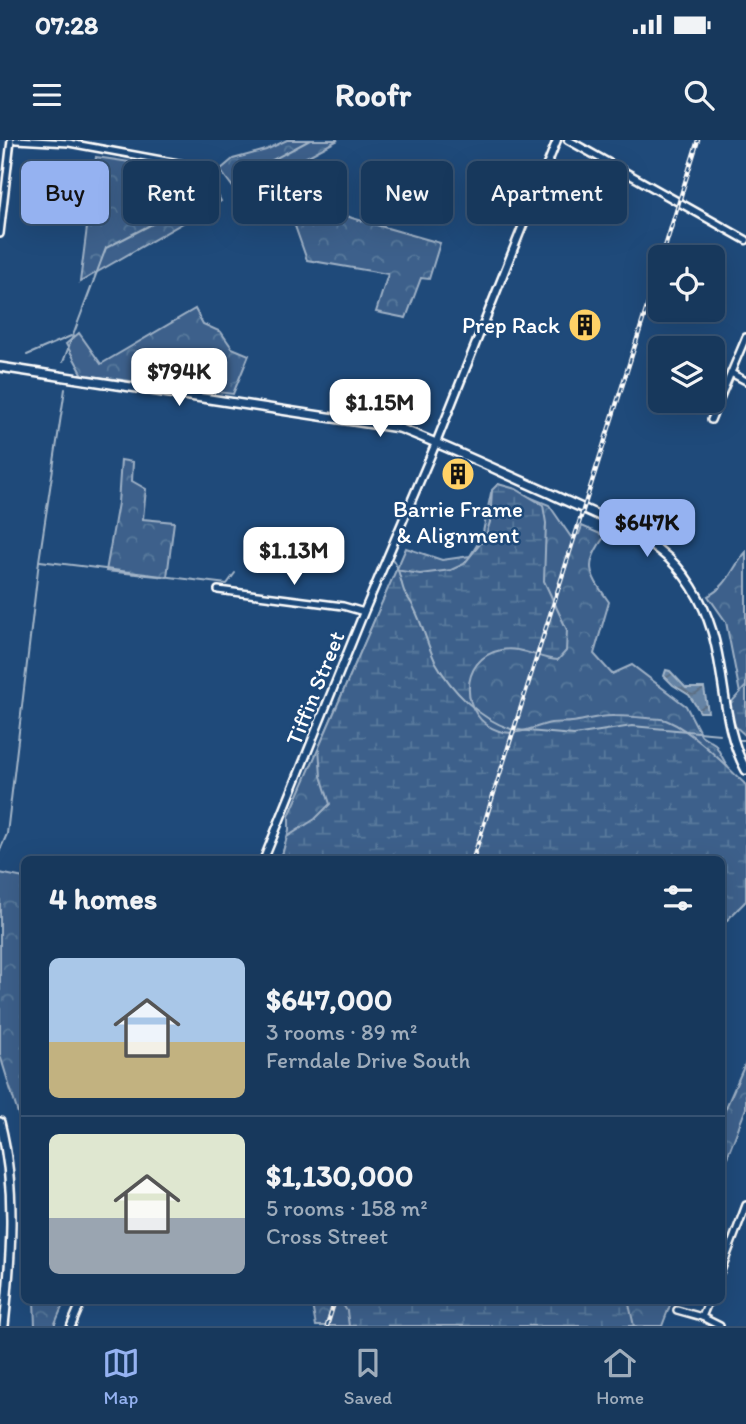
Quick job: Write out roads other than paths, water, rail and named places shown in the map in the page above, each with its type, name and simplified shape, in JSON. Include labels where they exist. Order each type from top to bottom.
[{"type":"main road","points":[[0,367],[399,428],[594,514],[646,541],[670,560],[696,594],[712,631],[729,726],[746,770]]},
{"type":"main road","points":[[0,1122],[6,1146],[12,1206],[4,1326]]},
{"type":"street","points":[[0,234],[13,140],[69,143],[167,161]]},
{"type":"street","name":"Tiffin Street","points":[[265,856],[436,443],[557,140]]},
{"type":"street","points":[[568,140],[746,240]]},
{"type":"street","points":[[711,420],[746,337]]},
{"type":"street","points":[[731,373],[746,381]]},
{"type":"street","points":[[218,590],[343,606],[364,612]]},
{"type":"street","points":[[725,1260],[746,1205]]},
{"type":"street","points":[[71,1326],[80,1304]]},
{"type":"street","points":[[702,1317],[707,1304]]},
{"type":"street","points":[[677,1310],[702,1317],[720,1326]]},
{"type":"water","points":[[666,670],[686,688],[704,688],[708,712],[700,712],[689,695],[664,676]]},
{"type":"waterway","points":[[271,161],[310,140]]},
{"type":"waterway","points":[[63,362],[106,248],[152,224]]},
{"type":"waterway","points":[[27,355],[71,336]]},
{"type":"waterway","points":[[0,850],[7,834],[39,561],[65,389]]},
{"type":"waterway","points":[[393,560],[404,591],[442,672],[458,693],[477,711],[511,729]]},
{"type":"waterway","points":[[40,561],[227,584],[235,573]]},
{"type":"waterway","points":[[516,730],[574,735],[632,726],[720,734]]},
{"type":"waterway","points":[[738,740],[746,740]]},
{"type":"railway","points":[[666,245],[698,140]]},
{"type":"railway","points":[[474,856],[648,304]]},
{"type":"railway","points":[[327,1326],[334,1304]]},
{"type":"place","name":"Prep Rack","points":[[585,325]]},
{"type":"place","name":"Barrie Frame & Alignment","points":[[458,474]]}]
